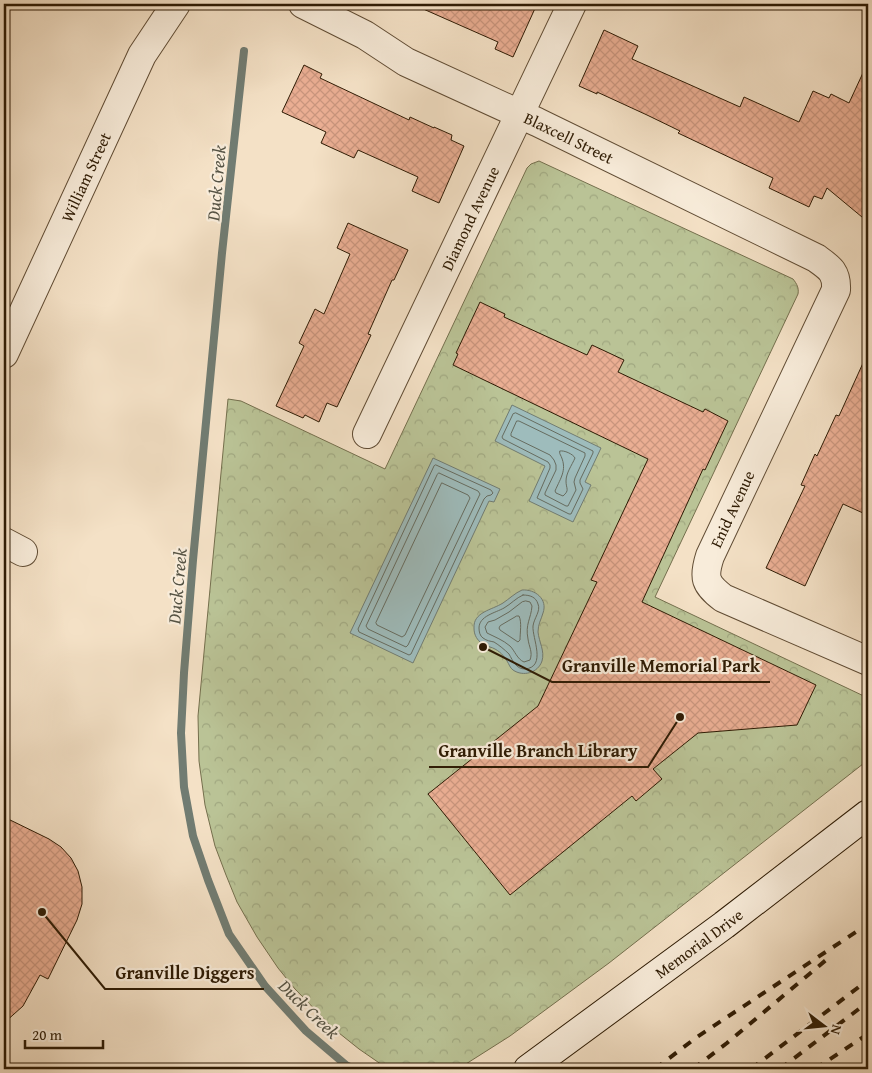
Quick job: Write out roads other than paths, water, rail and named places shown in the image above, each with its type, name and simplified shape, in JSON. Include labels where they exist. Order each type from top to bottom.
[{"type":"street","name":"William Street","points":[[4,354],[142,55],[176,4]]},
{"type":"street","name":"Blaxcell Street","points":[[303,4],[365,35],[406,62],[519,113],[816,258],[834,273]]},
{"type":"street","name":"Diamond Avenue","points":[[367,434],[572,4]]},
{"type":"street","name":"Enid Avenue","points":[[834,273],[836,290],[710,556],[706,568],[706,578],[709,586],[724,598],[868,662]]},
{"type":"street","name":"Memorial Drive","points":[[528,1069],[724,925],[868,814]]},
{"type":"water","points":[[512,405],[601,448],[585,482],[591,485],[573,522],[529,501],[545,466],[495,441]]},
{"type":"water","points":[[433,458],[500,489],[494,502],[489,501],[413,663],[350,633]]},
{"type":"water","points":[[522,590],[536,593],[544,603],[538,632],[543,657],[540,665],[530,673],[521,673],[513,670],[500,652],[481,643],[474,632],[475,623],[480,615]]},
{"type":"waterway","name":"Duck Creek","points":[[244,51],[222,253],[193,560],[181,733],[184,787],[193,836],[229,934],[265,986],[306,1031],[346,1065],[354,1069]]},
{"type":"railway","points":[[655,1069],[697,1037],[868,924]]},
{"type":"railway","points":[[693,1069],[832,955]]},
{"type":"railway","points":[[751,1069],[868,980]]},
{"type":"railway","points":[[780,1069],[868,1002]]},
{"type":"railway","points":[[815,1069],[868,1034]]},
{"type":"place","name":"Granville Memorial Park","points":[[483,647]]},
{"type":"place","name":"Granville Branch Library","points":[[680,717]]},
{"type":"place","name":"Granville Diggers","points":[[42,912]]}]
